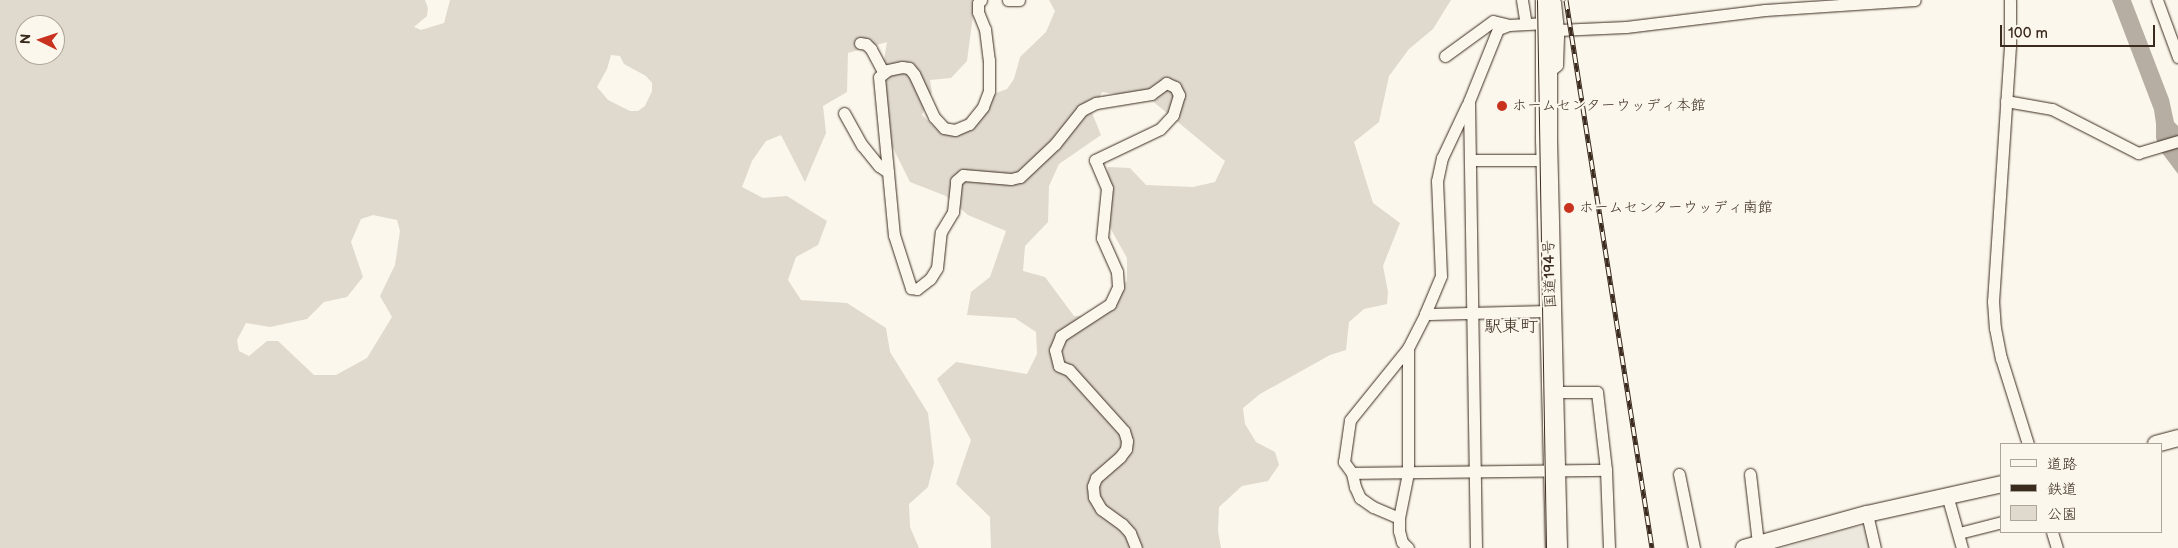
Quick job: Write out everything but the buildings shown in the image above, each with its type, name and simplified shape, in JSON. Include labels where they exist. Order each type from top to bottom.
[{"type":"highway","name":"国道194号","points":[[1546,0],[1543,26],[1546,74],[1546,160],[1556,548]]},
{"type":"street","points":[[981,0],[978,3],[978,12],[985,29],[989,60],[989,91],[983,107],[969,124],[955,130],[944,128],[934,117],[914,74],[902,66],[879,77],[894,236],[911,288],[917,289],[930,279],[937,268],[941,232],[953,212],[956,181],[963,175],[1020,177],[1055,144],[1082,110],[1096,102],[1151,94],[1166,83],[1176,87],[1179,95],[1173,115],[1160,129],[1095,160],[1107,188],[1102,238],[1117,272],[1118,287],[1110,304],[1061,336],[1055,350],[1059,366],[1069,370],[1097,404],[1124,431],[1127,441],[1126,449],[1120,457],[1096,478],[1093,486],[1094,497],[1101,509],[1122,524],[1130,533],[1136,548]]},
{"type":"street","points":[[1008,0],[1019,0]]},
{"type":"street","points":[[1522,0],[1543,26]]},
{"type":"street","points":[[1543,26],[1555,0]]},
{"type":"street","points":[[1445,56],[1493,21],[1509,25],[1626,27],[1765,10],[1915,0]]},
{"type":"street","points":[[2010,0],[2010,46],[1997,225],[1994,315],[2001,358],[2028,443]]},
{"type":"street","points":[[2157,0],[2178,57]]},
{"type":"street","points":[[1399,518],[1373,507],[1360,498],[1354,487],[1352,473],[1344,462],[1350,420],[1408,348],[1426,314],[1441,276],[1437,181],[1442,158],[1469,101],[1498,30],[1509,25]]},
{"type":"street","points":[[860,43],[866,44],[871,49],[884,73]]},
{"type":"street","points":[[1469,101],[1476,548]]},
{"type":"street","points":[[2006,101],[2052,109],[2138,153],[2178,141]]},
{"type":"street","points":[[844,113],[862,145],[879,166],[888,172]]},
{"type":"street","points":[[1470,160],[1546,160]]},
{"type":"street","points":[[1426,314],[1551,311]]},
{"type":"street","points":[[1408,348],[1408,473],[1399,518],[1399,531],[1408,548]]},
{"type":"street","points":[[1552,392],[1597,392],[1606,470],[1609,548]]},
{"type":"street","points":[[2160,443],[2178,438]]},
{"type":"street","points":[[1352,473],[1606,470]]},
{"type":"street","points":[[1678,474],[1694,548]]},
{"type":"street","points":[[1750,474],[1751,546],[1866,514],[2000,484]]},
{"type":"street","points":[[1947,496],[1962,548]]},
{"type":"street","points":[[1866,514],[1875,548]]},
{"type":"street","points":[[1959,533],[2000,523]]},
{"type":"street","points":[[2052,533],[2057,548]]},
{"type":"shaded area","points":[[2112,0],[2131,0],[2169,99],[2174,122],[2178,126],[2178,174],[2160,150],[2156,138],[2154,110]]},
{"type":"shaded area","points":[[1868,525],[1873,548],[1782,548],[1850,528]]},
{"type":"green space","points":[[0,0],[425,0],[428,8],[427,16],[414,27],[421,30],[444,23],[450,0],[975,0],[967,61],[951,78],[930,80],[932,92],[922,115],[939,131],[963,123],[985,97],[1007,89],[1014,79],[1020,57],[1046,32],[1055,11],[1049,0],[1451,0],[1433,29],[1409,49],[1389,76],[1379,122],[1354,142],[1373,203],[1400,223],[1383,266],[1388,292],[1387,304],[1364,309],[1349,322],[1346,350],[1330,355],[1260,394],[1243,408],[1245,424],[1256,442],[1275,452],[1279,465],[1268,481],[1242,486],[1219,507],[1218,531],[1221,548],[991,548],[990,517],[956,484],[971,440],[937,379],[956,362],[1027,374],[1037,354],[1036,332],[1015,318],[967,315],[971,292],[990,277],[1006,231],[968,215],[946,196],[910,182],[881,124],[879,91],[887,42],[848,53],[847,92],[823,106],[826,133],[805,182],[781,135],[766,141],[752,161],[742,187],[763,198],[787,196],[827,221],[818,245],[796,257],[788,280],[801,300],[847,303],[886,328],[890,352],[928,413],[934,463],[928,487],[909,504],[910,527],[919,548],[0,548]],"holes":[[[611,55],[620,56],[624,64],[646,76],[652,83],[652,91],[645,106],[638,111],[630,111],[608,100],[597,87],[607,69]],[[1102,92],[1150,99],[1225,161],[1215,182],[1193,187],[1146,185],[1130,168],[1108,167],[1103,215],[1127,258],[1127,281],[1096,316],[1074,316],[1045,277],[1023,271],[1025,246],[1048,222],[1049,186],[1059,164],[1101,135],[1092,113]],[[373,215],[397,220],[400,231],[395,265],[380,296],[392,317],[367,358],[336,375],[314,375],[278,341],[267,341],[249,356],[239,351],[237,340],[246,323],[270,327],[307,319],[324,302],[347,297],[363,277],[351,242],[361,219]]]},
{"type":"tram line","points":[[1537,0],[1546,548]]},
{"type":"railway","points":[[1566,0],[1652,548]]},
{"type":"place","name":"ホームセンターウッディ本館","points":[[1502,106]]},
{"type":"place","name":"ホームセンターウッディ南館","points":[[1569,208]]},
{"type":"district","name":"駅東町","points":[[1511,327]]}]
